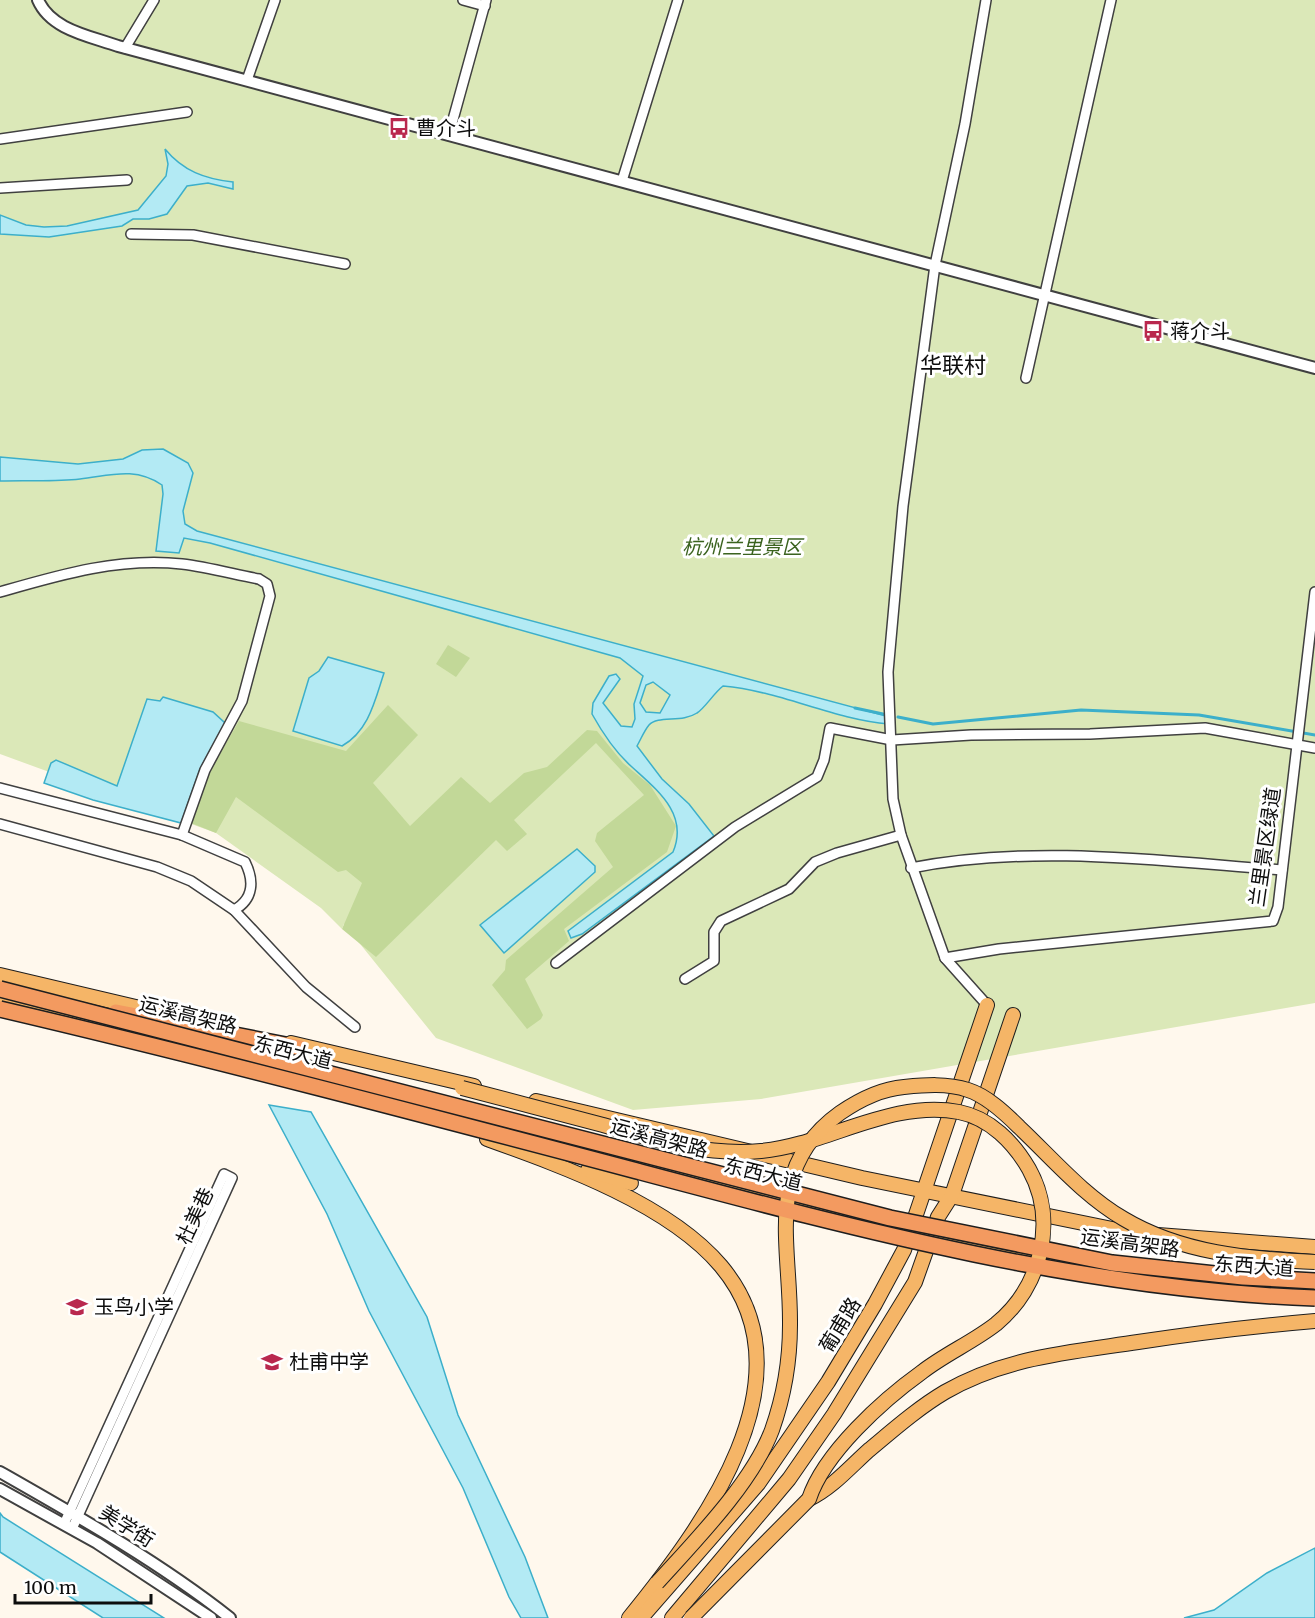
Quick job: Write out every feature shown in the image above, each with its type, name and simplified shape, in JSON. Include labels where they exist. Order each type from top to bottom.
[{"type":"highway","name":"运溪高架路","points":[[0,989],[890,1218],[1112,1263],[1242,1278],[1315,1281]]},
{"type":"highway","points":[[23,995],[301,1048]]},
{"type":"highway","name":"运溪高架路","points":[[0,1009],[758,1203],[970,1253],[1043,1268],[1139,1282],[1221,1292],[1315,1298]]},
{"type":"highway","points":[[20,1014],[295,1087]]},
{"type":"main road","points":[[0,975],[839,1172],[1132,1233],[1315,1247]]},
{"type":"main road","name":"东西大道","points":[[0,1001],[298,1073],[932,1236],[1071,1265],[1208,1283],[1315,1289]]},
{"type":"main road","name":"葡甫路","points":[[641,1618],[758,1484],[828,1382],[869,1314],[904,1250],[987,1005]]},
{"type":"main road","points":[[672,1618],[789,1479],[834,1414],[915,1282],[938,1217],[952,1195],[1013,1015]]},
{"type":"main road","points":[[301,1048],[370,1063],[651,1138],[711,1150],[742,1152],[778,1148],[902,1113],[924,1111],[959,1112],[993,1127],[1019,1155],[1038,1187],[1044,1231],[1040,1258],[1030,1282],[999,1322],[918,1374],[863,1423],[825,1467],[813,1486],[809,1499]]},
{"type":"main road","points":[[629,1618],[702,1534],[744,1477],[771,1431],[782,1393],[789,1354],[790,1300],[784,1220],[788,1194],[795,1169],[814,1135],[827,1122],[863,1099],[894,1088],[916,1086],[949,1085],[970,1090],[1007,1115],[1099,1203],[1144,1230],[1215,1252],[1315,1262]]},
{"type":"main road","points":[[295,1087],[488,1139],[631,1183]]},
{"type":"main road","points":[[488,1139],[598,1182],[671,1224],[699,1244],[721,1265],[737,1287],[753,1325],[759,1365],[750,1417],[715,1496],[657,1584]]},
{"type":"main road","points":[[691,1618],[809,1499],[822,1493],[870,1449],[932,1401],[961,1384],[1005,1365],[1059,1353],[1196,1333],[1315,1321]]},
{"type":"street","points":[[38,0],[51,18],[64,27],[125,48],[1315,368]]},
{"type":"street","points":[[125,48],[154,0]]},
{"type":"street","points":[[247,80],[275,0]]},
{"type":"street","points":[[449,134],[486,3],[463,0]]},
{"type":"street","points":[[622,181],[678,0]]},
{"type":"street","points":[[986,0],[935,265],[899,548],[888,672],[893,799],[901,835],[945,957],[987,1005]]},
{"type":"street","points":[[1026,378],[1111,0]]},
{"type":"street","points":[[0,139],[187,112]]},
{"type":"street","points":[[0,188],[127,180]]},
{"type":"street","points":[[131,234],[193,235],[345,264]]},
{"type":"street","points":[[0,591],[96,566],[160,563],[182,564],[259,579],[267,584],[270,596],[242,701],[205,770],[182,835]]},
{"type":"street","name":"兰里景区绿道","points":[[945,957],[999,948],[1273,921],[1278,907],[1315,592]]},
{"type":"street","points":[[556,963],[735,827],[817,777],[824,760],[830,728],[892,740],[971,735],[1089,734],[1205,728],[1297,742],[1315,748]]},
{"type":"street","points":[[0,788],[182,835],[245,862],[253,878],[246,899],[234,910]]},
{"type":"street","points":[[0,824],[157,867],[191,881],[234,910],[306,987],[354,1027]]},
{"type":"street","points":[[685,979],[714,961],[714,932],[721,921],[789,888],[815,862],[837,852],[901,835]]},
{"type":"street","points":[[911,868],[983,857],[1062,857],[1282,870]]},
{"type":"street","name":"杜美巷","points":[[68,1527],[232,1178],[224,1174],[74,1514]]},
{"type":"street","name":"美学街","points":[[0,1472],[74,1514],[193,1588],[230,1618]]},
{"type":"street","name":"美学街","points":[[0,1489],[68,1527],[211,1618]]},
{"type":"green space","name":"杭州兰里景区","points":[[0,0],[1315,0],[1315,1003],[761,1099],[633,1110],[436,1038],[344,924],[342,929],[321,908],[216,833],[0,754]]},
{"type":"green space","points":[[448,645],[470,658],[456,677],[436,664]]},
{"type":"green space","points":[[388,705],[418,735],[373,783],[410,826],[461,777],[490,803],[524,773],[547,767],[587,730],[597,731],[623,763],[650,785],[676,826],[667,852],[564,929],[569,941],[525,979],[543,1015],[527,1029],[492,985],[505,970],[506,960],[613,867],[595,841],[597,833],[644,795],[596,743],[514,820],[527,834],[507,851],[496,840],[376,957],[342,929],[362,883],[346,870],[338,872],[236,797],[216,833],[191,823],[204,790],[202,785],[239,721],[346,751]]},
{"type":"water","points":[[165,149],[179,163],[195,173],[233,182],[233,189],[208,183],[187,186],[167,214],[149,219],[133,219],[122,226],[49,237],[0,234],[0,215],[26,225],[44,227],[67,226],[138,210],[166,176],[168,164]]},
{"type":"water","points":[[163,449],[188,463],[193,473],[183,511],[185,524],[197,531],[886,716],[889,724],[847,717],[765,693],[723,686],[697,713],[684,718],[653,722],[647,727],[637,746],[662,779],[689,804],[714,836],[582,934],[571,938],[568,931],[673,852],[677,838],[674,814],[668,804],[620,755],[592,714],[593,703],[609,676],[616,674],[620,679],[603,703],[621,726],[632,727],[635,719],[634,704],[643,676],[620,658],[210,543],[184,538],[179,553],[156,551],[163,494],[162,485],[152,479],[121,474],[70,480],[0,481],[0,457],[78,464],[123,459],[142,450]],"holes":[[[653,682],[670,695],[660,713],[646,712],[640,703],[646,685]]]},
{"type":"water","points":[[328,657],[384,673],[365,723],[351,740],[342,746],[293,731],[309,678],[319,671]]},
{"type":"water","points":[[163,697],[213,712],[225,723],[200,769],[181,823],[93,800],[44,783],[51,763],[56,760],[117,786],[147,699],[160,701]]},
{"type":"water","points":[[577,849],[595,866],[595,872],[504,953],[480,925]]},
{"type":"water","points":[[269,1105],[311,1112],[427,1317],[458,1415],[525,1557],[548,1618],[521,1618],[509,1597],[463,1488],[369,1311],[327,1214]]},
{"type":"water","points":[[0,1513],[164,1618],[103,1618],[0,1552]]},
{"type":"water","points":[[1315,1548],[1315,1618],[1184,1618],[1214,1610],[1267,1573]]},
{"type":"waterway","points":[[855,708],[883,714]]},
{"type":"waterway","points":[[898,717],[933,724],[1081,710],[1199,715],[1315,735]]},
{"type":"place","name":"曹介斗","points":[[399,128]]},
{"type":"place","name":"蒋介斗","points":[[1153,331]]},
{"type":"place","name":"玉鸟小学","points":[[77,1307]]},
{"type":"place","name":"杜甫中学","points":[[272,1362]]},
{"type":"district","name":"华联村","points":[[953,365]]}]
